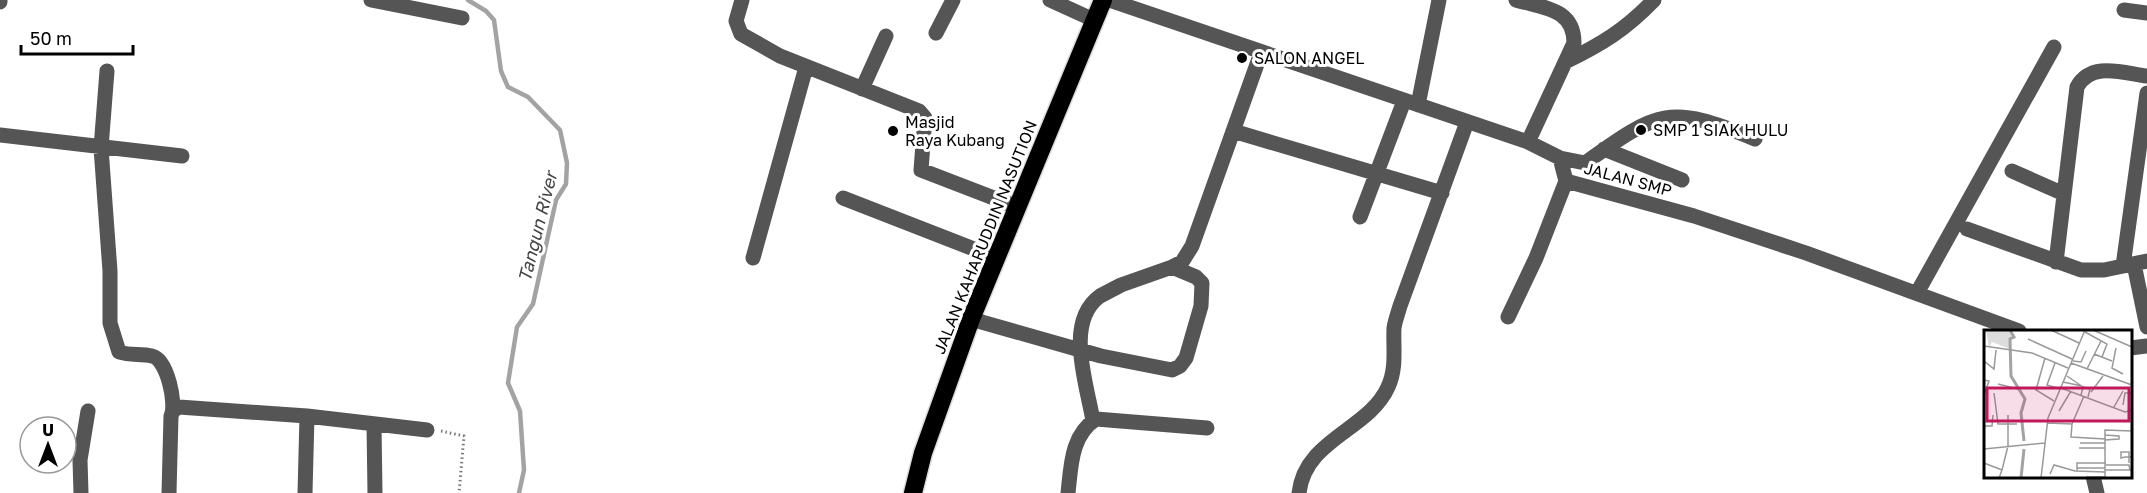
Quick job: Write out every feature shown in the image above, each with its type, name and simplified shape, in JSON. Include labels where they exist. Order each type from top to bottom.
[{"type":"highway","name":"JALAN KAHARUDDIN NASUTION","points":[[913,493],[923,453],[971,319],[1103,0]]},
{"type":"street","points":[[371,0],[395,2],[462,18]]},
{"type":"street","points":[[742,0],[736,21],[741,34],[780,56],[923,114],[921,170],[1017,207]]},
{"type":"street","points":[[936,33],[953,0]]},
{"type":"street","points":[[1050,0],[1094,21]]},
{"type":"street","points":[[1109,0],[1528,142],[1560,158],[1586,163],[1650,120],[1675,116],[1710,121],[1755,139]]},
{"type":"street","points":[[1359,217],[1377,173],[1411,103],[1439,0]]},
{"type":"street","points":[[1516,0],[1562,14],[1569,20],[1574,30],[1574,43],[1528,142]]},
{"type":"street","points":[[1565,63],[1598,46],[1630,25],[1654,0]]},
{"type":"street","points":[[2124,10],[2147,13]]},
{"type":"street","points":[[862,89],[886,36]]},
{"type":"street","points":[[1917,293],[2054,47]]},
{"type":"street","points":[[1093,421],[1081,350],[1083,318],[1090,304],[1121,285],[1182,262],[1192,246],[1261,53]]},
{"type":"street","points":[[753,258],[806,67]]},
{"type":"street","points":[[2056,262],[2077,87],[2089,73],[2102,70],[2147,76]]},
{"type":"street","points":[[107,71],[101,148],[110,261],[110,323],[113,340],[119,352],[130,356],[153,356],[162,362],[174,410]]},
{"type":"street","points":[[2147,93],[2135,264],[2147,327]]},
{"type":"street","points":[[1299,493],[1305,471],[1313,457],[1365,415],[1388,388],[1395,358],[1394,327],[1400,306],[1467,122]]},
{"type":"street","points":[[1233,131],[1442,193]]},
{"type":"street","points":[[0,135],[182,156]]},
{"type":"street","points":[[1604,150],[1682,180]]},
{"type":"street","name":"JALAN SMP","points":[[1560,158],[1566,181],[1694,216],[1806,253],[2016,330]]},
{"type":"street","points":[[2012,171],[2064,194]]},
{"type":"street","points":[[1508,317],[1536,258],[1566,181]]},
{"type":"street","points":[[843,198],[997,258]]},
{"type":"street","points":[[1967,229],[2081,270],[2104,270],[2135,264]]},
{"type":"street","points":[[971,319],[1081,350],[1172,370],[1180,366],[1186,358],[1201,306],[1202,283],[1196,277],[1172,267]]},
{"type":"street","points":[[2132,348],[2147,346]]},
{"type":"street","points":[[169,493],[171,416],[179,407],[307,416],[428,430]]},
{"type":"street","points":[[81,493],[80,460],[88,411]]},
{"type":"street","points":[[305,493],[307,416]]},
{"type":"street","points":[[1068,493],[1077,440],[1085,426],[1093,421],[1207,428]]},
{"type":"street","points":[[374,425],[375,493]]},
{"type":"street","points":[[2093,478],[2097,493]]},
{"type":"path","points":[[428,430],[462,433],[464,436],[459,493]]},
{"type":"waterway","name":"Tangun River","points":[[468,0],[486,11],[494,20],[501,71],[508,87],[528,97],[560,130],[567,163],[566,184],[556,200],[533,304],[517,327],[508,383],[520,411],[524,470],[519,493]]},
{"type":"place","name":"SALON ANGEL","points":[[1242,58]]},
{"type":"place","name":"SMP 1 SIAK HULU","points":[[1641,130]]},
{"type":"place","name":"Masjid Raya Kubang","points":[[893,131]]}]
